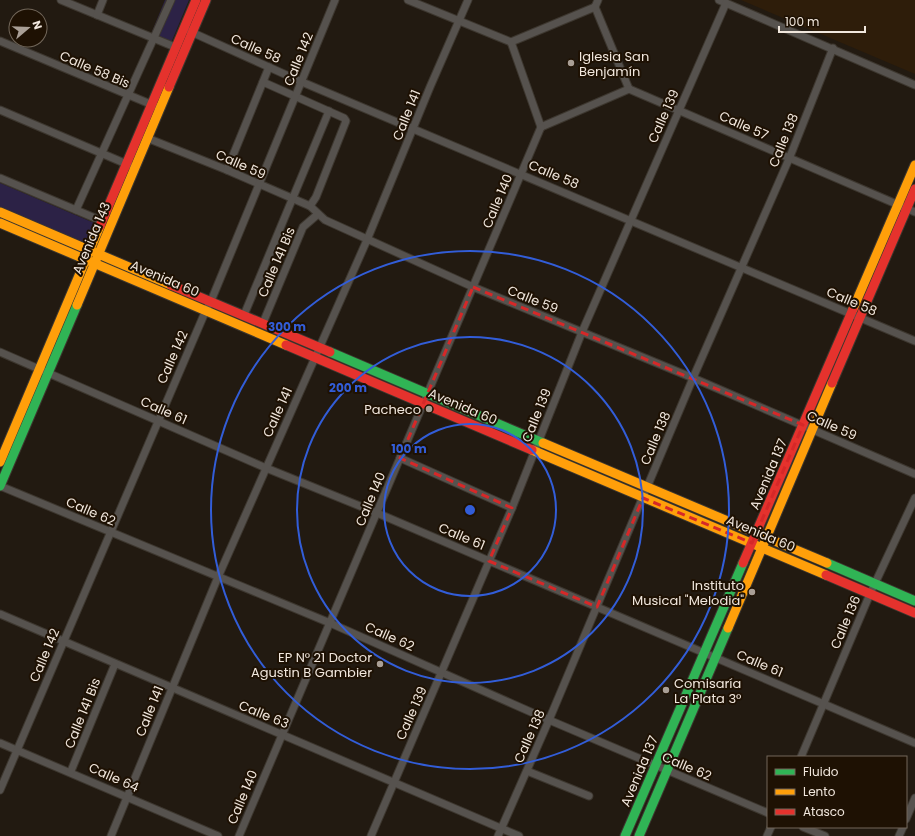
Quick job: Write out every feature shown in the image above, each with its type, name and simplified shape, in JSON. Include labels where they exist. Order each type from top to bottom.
[{"type":"main road","name":"Avenida 143","points":[[94,251],[102,221],[147,138],[160,108],[188,30],[196,0]]},
{"type":"main road","name":"Avenida 143","points":[[0,486],[48,373],[94,251],[131,166],[150,105],[175,47],[188,30],[206,0]]},
{"type":"main road","name":"Avenida 137","points":[[625,836],[915,165]]},
{"type":"main road","name":"Avenida 137","points":[[639,836],[860,317],[911,210],[915,189]]},
{"type":"main road","name":"Avenida 60","points":[[0,212],[427,393],[643,498],[754,539],[766,538],[915,601]]},
{"type":"main road","name":"Avenida 60","points":[[0,223],[423,403],[648,488],[754,539],[762,547],[915,613]]},
{"type":"main road","name":"Avenida 143","points":[[0,462],[40,369],[90,261]]},
{"type":"street","points":[[61,0],[175,47]]},
{"type":"street","points":[[97,16],[103,0]]},
{"type":"street","points":[[76,210],[171,0]]},
{"type":"street","name":"Calle 142","points":[[0,790],[157,420],[211,301],[335,0]]},
{"type":"street","points":[[408,0],[511,42],[595,8]]},
{"type":"street","name":"Calle 141","points":[[111,836],[218,577],[318,347],[367,240],[430,87],[468,0]]},
{"type":"street","points":[[511,42],[541,127],[629,89],[595,8],[598,0]]},
{"type":"street","points":[[722,2],[834,48],[915,85]]},
{"type":"street","name":"Calle 139","points":[[371,836],[512,508],[582,332],[678,110],[722,2]]},
{"type":"street","name":"Calle 58","points":[[188,30],[302,82],[915,341]]},
{"type":"street","name":"Calle 58 Bis","points":[[0,41],[128,96],[160,108]]},
{"type":"street","name":"Calle 138","points":[[498,836],[550,720],[693,378],[743,268],[834,48]]},
{"type":"street","points":[[227,170],[269,67]]},
{"type":"street","points":[[263,82],[344,118],[346,121],[319,190],[310,206]]},
{"type":"street","name":"Calle 57","points":[[629,89],[789,159],[911,210]]},
{"type":"street","points":[[0,110],[131,166]]},
{"type":"street","points":[[244,315],[329,111]]},
{"type":"street","name":"Calle 140","points":[[239,836],[541,127]]},
{"type":"street","name":"Calle 59","points":[[147,138],[227,170],[259,186],[310,206],[324,220],[473,287],[693,378],[915,474]]},
{"type":"street","points":[[0,178],[102,221]]},
{"type":"street","name":"Calle 141 Bis","points":[[263,323],[303,227],[318,214]]},
{"type":"street","name":"Calle 61","points":[[0,352],[266,468],[377,513],[825,703],[915,743]]},
{"type":"street","points":[[400,458],[512,508]]},
{"type":"street","name":"Calle 62","points":[[0,486],[109,533],[330,623],[667,771],[767,813]]},
{"type":"street","name":"Calle 136","points":[[801,756],[870,594],[915,498]]},
{"type":"street","name":"Calle 63","points":[[0,614],[171,688],[394,781],[519,836]]},
{"type":"street","name":"Calle 141 Bis","points":[[71,772],[115,664]]},
{"type":"street","name":"Calle 64","points":[[0,742],[218,836]]},
{"type":"street","points":[[527,771],[589,796]]},
{"type":"street","points":[[907,817],[915,798]]},
{"type":"street","points":[[805,828],[825,836]]},
{"type":"highlighted area","points":[[473,287],[803,425],[752,543],[643,498],[597,607],[489,561],[512,508],[400,458]]},
{"type":"shaded area","points":[[165,0],[189,0],[171,43],[151,34]]},
{"type":"shaded area","points":[[741,0],[915,0],[915,74]]},
{"type":"shaded area","points":[[0,183],[99,225],[89,249],[0,212]]},
{"type":"traffic: fast","points":[[0,486],[77,305]]},
{"type":"traffic: fast","points":[[330,352],[543,443]]},
{"type":"traffic: fast","points":[[625,836],[743,563]]},
{"type":"traffic: fast","points":[[827,563],[915,601]]},
{"type":"traffic: fast","points":[[639,836],[728,628]]},
{"type":"traffic: slow","points":[[77,305],[169,87]]},
{"type":"traffic: slow","points":[[853,309],[915,165]]},
{"type":"traffic: slow","points":[[0,212],[171,285]]},
{"type":"traffic: slow","points":[[0,223],[286,345]]},
{"type":"traffic: slow","points":[[0,462],[100,226]]},
{"type":"traffic: slow","points":[[728,628],[832,383]]},
{"type":"traffic: slow","points":[[543,443],[827,563]]},
{"type":"traffic: slow","points":[[532,450],[826,575]]},
{"type":"traffic: jam","points":[[100,226],[196,0]]},
{"type":"traffic: jam","points":[[169,87],[206,0]]},
{"type":"traffic: jam","points":[[832,383],[915,189]]},
{"type":"traffic: jam","points":[[171,285],[330,352]]},
{"type":"traffic: jam","points":[[743,563],[853,309]]},
{"type":"traffic: jam","points":[[286,345],[532,450]]},
{"type":"traffic: jam","points":[[826,575],[915,613]]},
{"type":"place","name":"Iglesia San Benjamín","points":[[571,63]]},
{"type":"place","name":"Pacheco","points":[[429,409]]},
{"type":"place","name":"Instituto Musical \"Melodia\"","points":[[752,592]]},
{"type":"place","name":"EP N° 21 Doctor Agustin B Gambier","points":[[380,664]]},
{"type":"place","name":"Comisaría La Plata 3°","points":[[666,690]]}]
